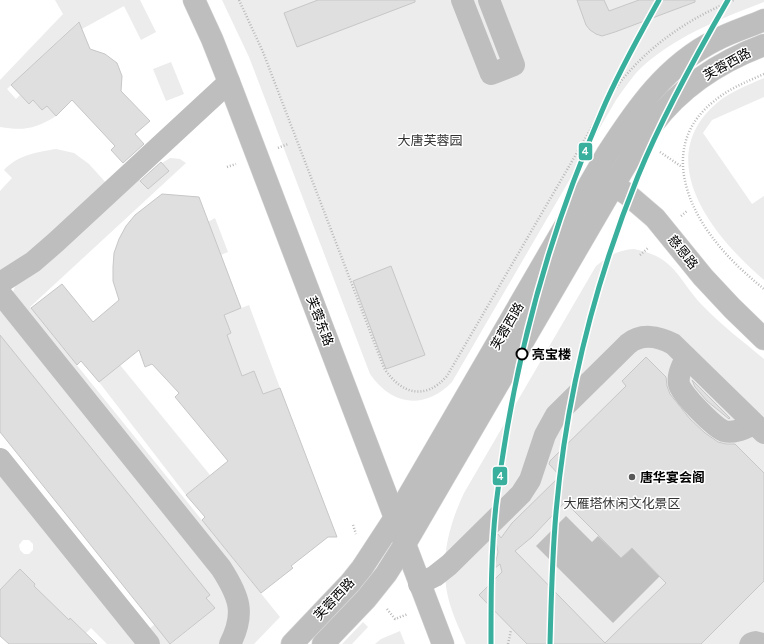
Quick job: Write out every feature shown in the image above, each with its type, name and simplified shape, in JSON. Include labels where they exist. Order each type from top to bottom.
[{"type":"main road","name":"芙蓉东路","points":[[194,0],[212,39],[229,82],[396,517],[419,584],[443,644]]},
{"type":"main road","points":[[462,0],[491,74],[514,65],[489,0]]},
{"type":"main road","name":"芙蓉西路","points":[[292,644],[354,578],[376,549],[631,116],[654,88],[675,67],[715,41],[764,20]]},
{"type":"main road","name":"芙蓉西路","points":[[324,644],[366,599],[386,574],[405,544],[614,185],[637,147],[654,123],[690,85],[733,59],[764,45]]},
{"type":"main road","points":[[0,283],[33,262],[56,242],[229,82]]},
{"type":"main road","name":"慈恩路","points":[[596,174],[637,202],[655,218],[703,277],[764,339]]},
{"type":"main road","points":[[0,293],[222,568],[233,586],[237,598],[239,617],[235,634],[230,644]]},
{"type":"main road","points":[[419,584],[435,576],[449,565],[521,494],[530,480],[545,434],[556,415],[632,341],[642,337],[660,338],[673,344],[686,357],[679,375],[679,384],[683,392],[717,427],[725,431],[759,429]]},
{"type":"main road","points":[[0,459],[149,644]]},
{"type":"path","points":[[239,0],[266,59],[384,368],[389,377],[396,384],[416,393],[436,387],[448,376],[610,96],[624,77],[657,44],[681,26],[734,0]]},
{"type":"path","points":[[764,74],[728,91],[703,111],[688,133],[683,151],[683,165],[685,184],[689,196],[704,225],[719,246],[736,265],[764,289]]},
{"type":"path","points":[[508,644],[511,630]]},
{"type":"green space","points":[[55,0],[140,0],[156,32],[141,40],[124,6],[82,29],[78,22],[7,89],[16,99],[20,95],[29,104],[33,100],[42,110],[47,106],[56,116],[42,124],[29,128],[16,129],[0,127],[0,80],[63,14]]},
{"type":"green space","name":"大唐芙蓉园","points":[[222,0],[764,0],[764,2],[730,15],[696,31],[664,50],[636,73],[616,100],[452,382],[442,391],[431,397],[420,400],[409,400],[398,398],[388,393],[370,374],[249,57]]},
{"type":"green space","points":[[171,62],[184,94],[166,101],[153,69]]},
{"type":"green space","points":[[764,78],[764,97],[712,120],[703,133],[752,204],[764,196],[764,280],[726,243],[710,221],[697,197],[689,173],[689,148],[698,125],[718,102],[734,91]]},
{"type":"green space","points":[[56,149],[74,153],[89,164],[107,184],[46,240],[0,273],[0,191],[12,178],[4,170],[15,161],[28,155]]},
{"type":"green space","points":[[170,158],[180,159],[186,163],[30,307],[280,617],[254,644],[240,644],[247,611],[13,292],[16,284],[138,178],[148,189],[168,171],[162,163]]},
{"type":"green space","points":[[215,218],[228,252],[204,262],[208,222]]},
{"type":"green space","name":"大雁塔休闲文化景区","points":[[634,249],[648,253],[668,264],[710,313],[764,359],[764,644],[466,644],[449,601],[445,573],[447,546],[458,506],[464,493],[596,266],[614,254]]},
{"type":"green space","points":[[249,305],[280,388],[263,394],[254,371],[242,376],[227,335],[231,333],[224,315]]},
{"type":"green space","points":[[0,307],[224,588],[230,616],[223,638],[219,644],[171,644],[215,608],[206,598],[209,595],[0,335]]},
{"type":"green space","points":[[120,365],[210,475],[186,495],[99,382]]},
{"type":"green space","points":[[0,467],[142,644],[107,644],[91,628],[86,633],[71,619],[69,620],[20,570],[0,590]],"holes":[[[23,540],[29,540],[33,544],[33,550],[29,554],[24,554],[20,550],[19,545]]]},
{"type":"green space","points":[[363,622],[368,627],[352,644],[342,644]]},
{"type":"green space","points":[[155,624],[171,644],[156,644],[146,632]]},
{"type":"green space","points":[[400,631],[405,644],[375,644],[381,639]]},
{"type":"shaded area","points":[[566,516],[592,542],[598,536],[621,558],[632,548],[645,561],[670,566],[613,623],[536,546]]},
{"type":"shaded area","points":[[756,631],[764,633],[764,644],[739,644],[741,638],[745,634]]},
{"type":"building","points":[[318,0],[415,0],[415,2],[297,47],[284,13]]},
{"type":"building","points":[[577,0],[604,0],[609,11],[639,0],[695,0],[695,2],[602,36],[590,30],[586,25]]},
{"type":"building","points":[[79,22],[90,49],[105,54],[117,63],[122,76],[121,91],[150,121],[135,134],[144,144],[123,163],[111,150],[115,146],[72,100],[56,116],[47,106],[42,110],[33,100],[29,104],[11,85]]},
{"type":"building","points":[[161,162],[169,171],[148,189],[140,181]]},
{"type":"building","points":[[162,194],[199,197],[241,308],[224,315],[231,333],[227,335],[242,376],[254,371],[263,394],[280,388],[337,537],[328,537],[291,566],[293,568],[261,593],[202,520],[205,517],[186,495],[228,461],[175,397],[179,393],[152,364],[145,367],[139,350],[99,382],[81,361],[77,365],[31,308],[62,284],[93,322],[119,300],[113,281],[113,267],[114,253],[119,239],[126,226],[135,215]]},
{"type":"building","points":[[391,266],[425,355],[386,369],[353,281]]},
{"type":"building","points":[[0,335],[210,595],[206,598],[215,608],[170,644],[0,432]]},
{"type":"building","points":[[646,357],[666,377],[670,394],[690,419],[705,433],[718,442],[735,444],[764,473],[764,581],[701,644],[527,644],[479,595],[502,572],[500,564],[494,569],[498,552],[495,537],[498,534],[501,538],[512,523],[560,476],[549,464],[550,461],[626,386],[622,381]],"holes":[[[565,502],[621,558],[632,548],[666,583],[605,643],[515,551],[532,537]]]},
{"type":"building","points":[[692,380],[730,418],[729,419],[707,401],[695,387]]},
{"type":"building","points":[[20,569],[35,584],[34,586],[69,620],[70,618],[97,644],[9,644],[0,636],[0,590]]},
{"type":"transit line","name":"4","points":[[491,644],[492,557],[496,505],[512,404],[534,304],[564,207],[582,159],[615,83],[659,0]]},
{"type":"transit line","name":"4","points":[[550,644],[553,555],[559,480],[573,391],[594,304],[607,260],[622,218],[648,153],[680,86],[728,0]]},
{"type":"place","name":"亮宝楼","points":[[522,354]]},
{"type":"place","name":"唐华宴会阁","points":[[632,477]]}]
